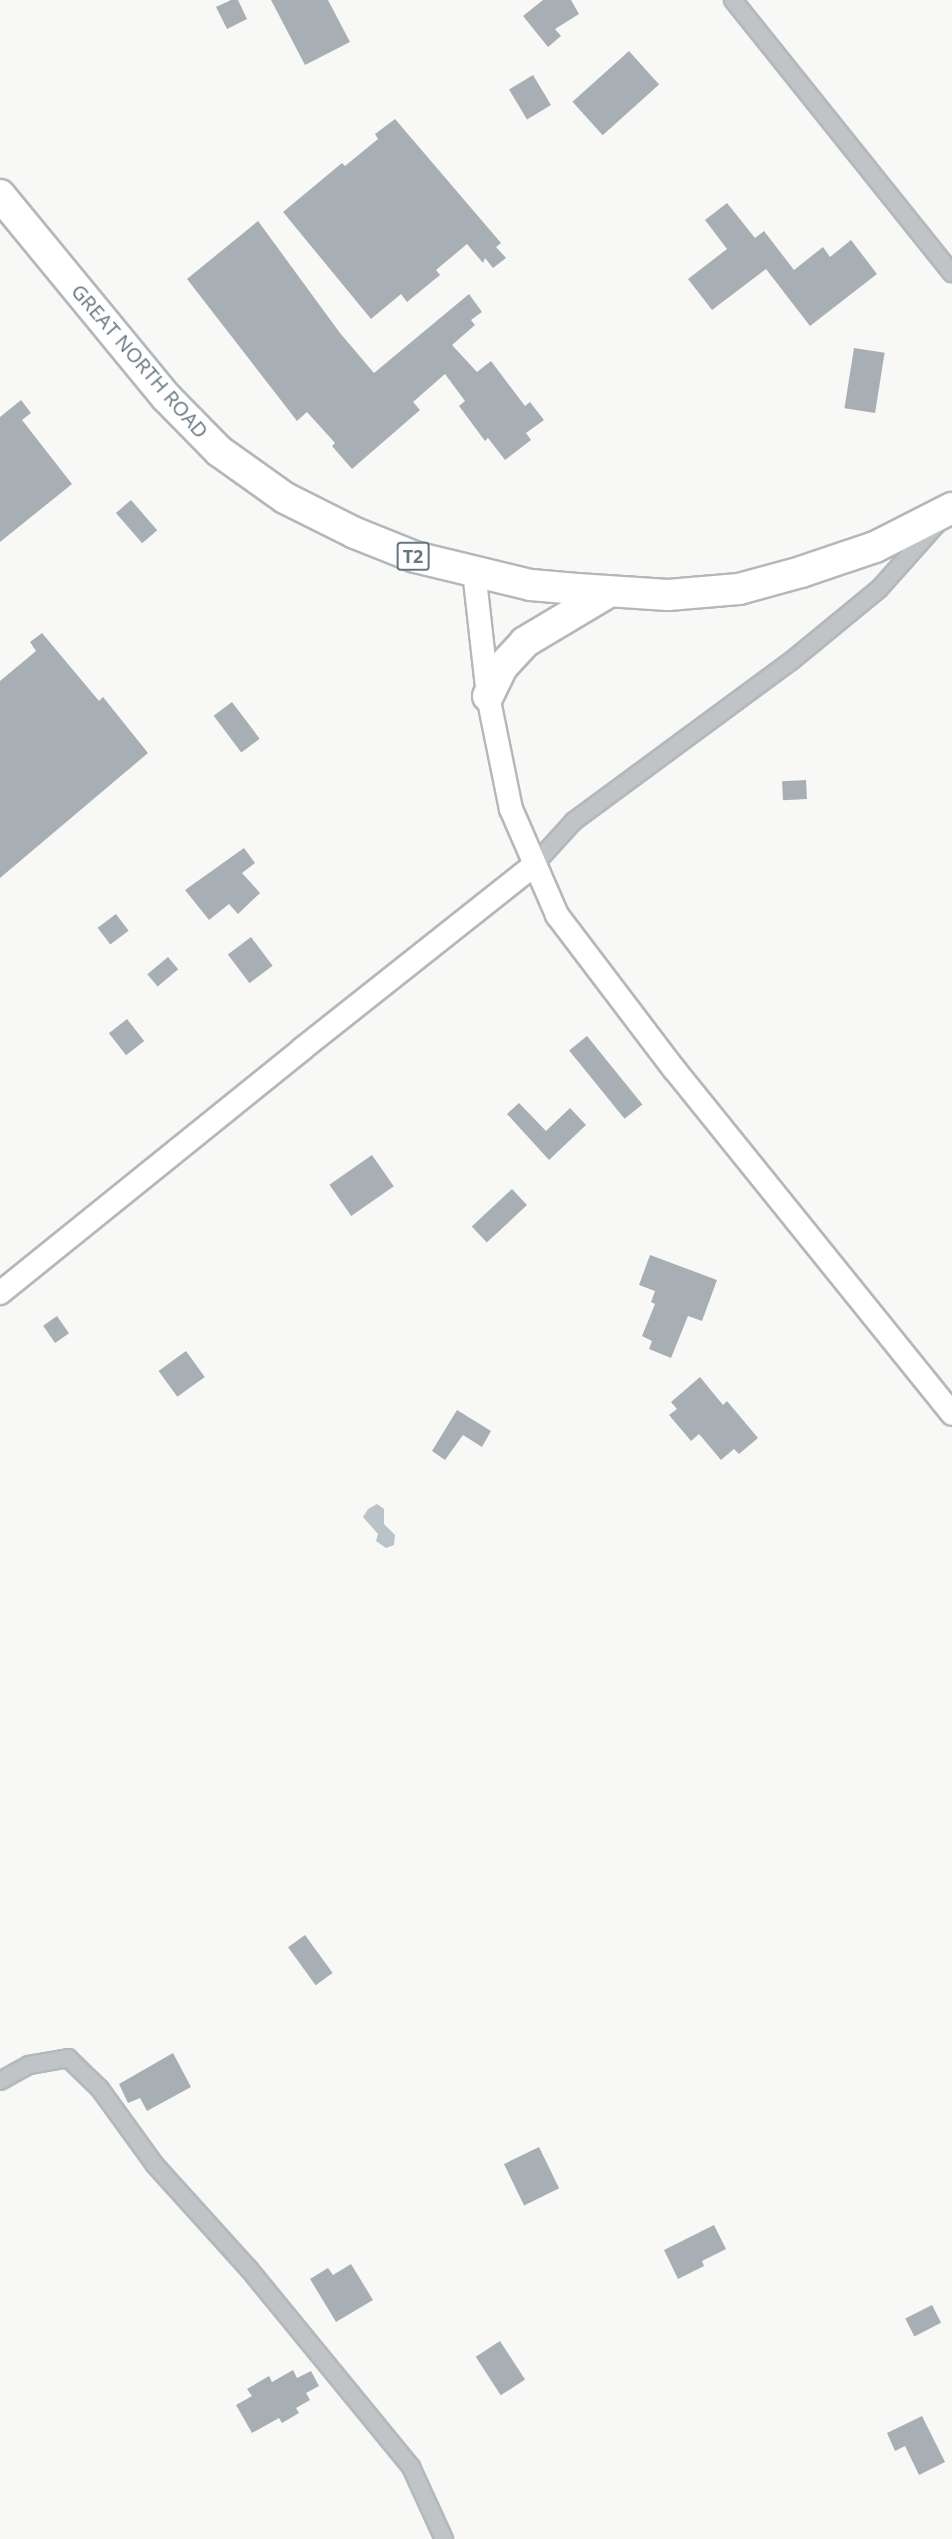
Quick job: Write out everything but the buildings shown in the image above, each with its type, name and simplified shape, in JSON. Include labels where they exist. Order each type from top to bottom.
[{"type":"highway","name":"GREAT NORTH ROAD","points":[[0,195],[166,397],[219,451],[285,498],[355,533],[415,557],[531,585],[668,595],[739,589],[801,572],[875,547],[952,508]]},
{"type":"highway","points":[[488,696],[502,667],[525,642],[609,592]]},
{"type":"main road","points":[[474,571],[488,696],[511,809],[557,915],[646,1033],[952,1414]]},
{"type":"main road","points":[[0,1293],[302,1048],[534,865]]},
{"type":"street","points":[[733,0],[952,273]]},
{"type":"street","points":[[534,865],[574,821],[790,662],[879,589],[952,508]]},
{"type":"street","points":[[0,2081],[29,2065],[68,2058],[100,2089],[155,2165],[249,2269],[411,2467],[444,2539]]},
{"type":"shaded area","points":[[377,1504],[384,1509],[384,1524],[395,1535],[394,1545],[386,1548],[376,1541],[378,1534],[363,1517],[368,1509]]}]
